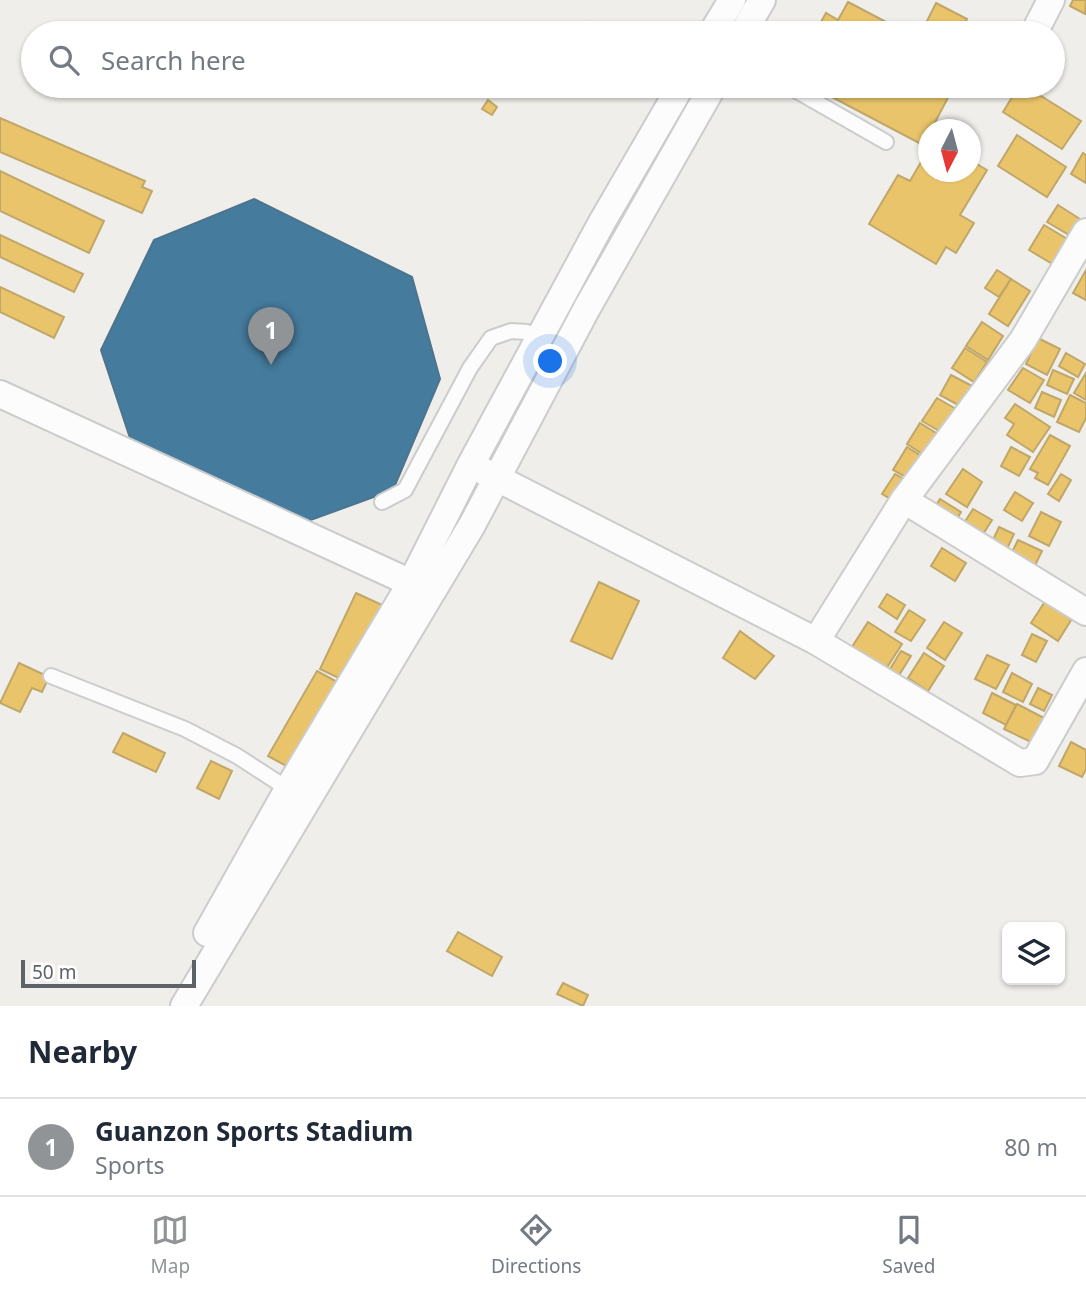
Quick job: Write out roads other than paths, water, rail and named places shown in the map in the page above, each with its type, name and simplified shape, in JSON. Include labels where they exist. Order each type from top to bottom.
[{"type":"street","points":[[719,21],[732,0]]},
{"type":"street","points":[[750,21],[762,0]]},
{"type":"street","points":[[1040,21],[1051,0]]},
{"type":"street","points":[[184,1006],[283,823],[288,789],[411,583],[538,340],[674,98]]},
{"type":"street","points":[[165,1006],[499,478],[587,308],[706,98]]},
{"type":"street","points":[[816,640],[904,500],[1023,340],[1086,232]]},
{"type":"street","points":[[0,394],[411,583]]},
{"type":"street","points":[[470,466],[499,478],[816,640],[1020,763],[1035,761],[1043,751],[1086,671]]},
{"type":"street","points":[[904,500],[1086,612]]},
{"type":"lane","points":[[809,98],[886,142]]},
{"type":"lane","points":[[382,502],[405,490],[470,368],[491,338],[511,331],[527,332],[538,340]]},
{"type":"lane","points":[[51,676],[184,729],[237,756],[288,789]]},
{"type":"place","name":"Guanzon Sports Stadium","points":[[271,365]]}]
